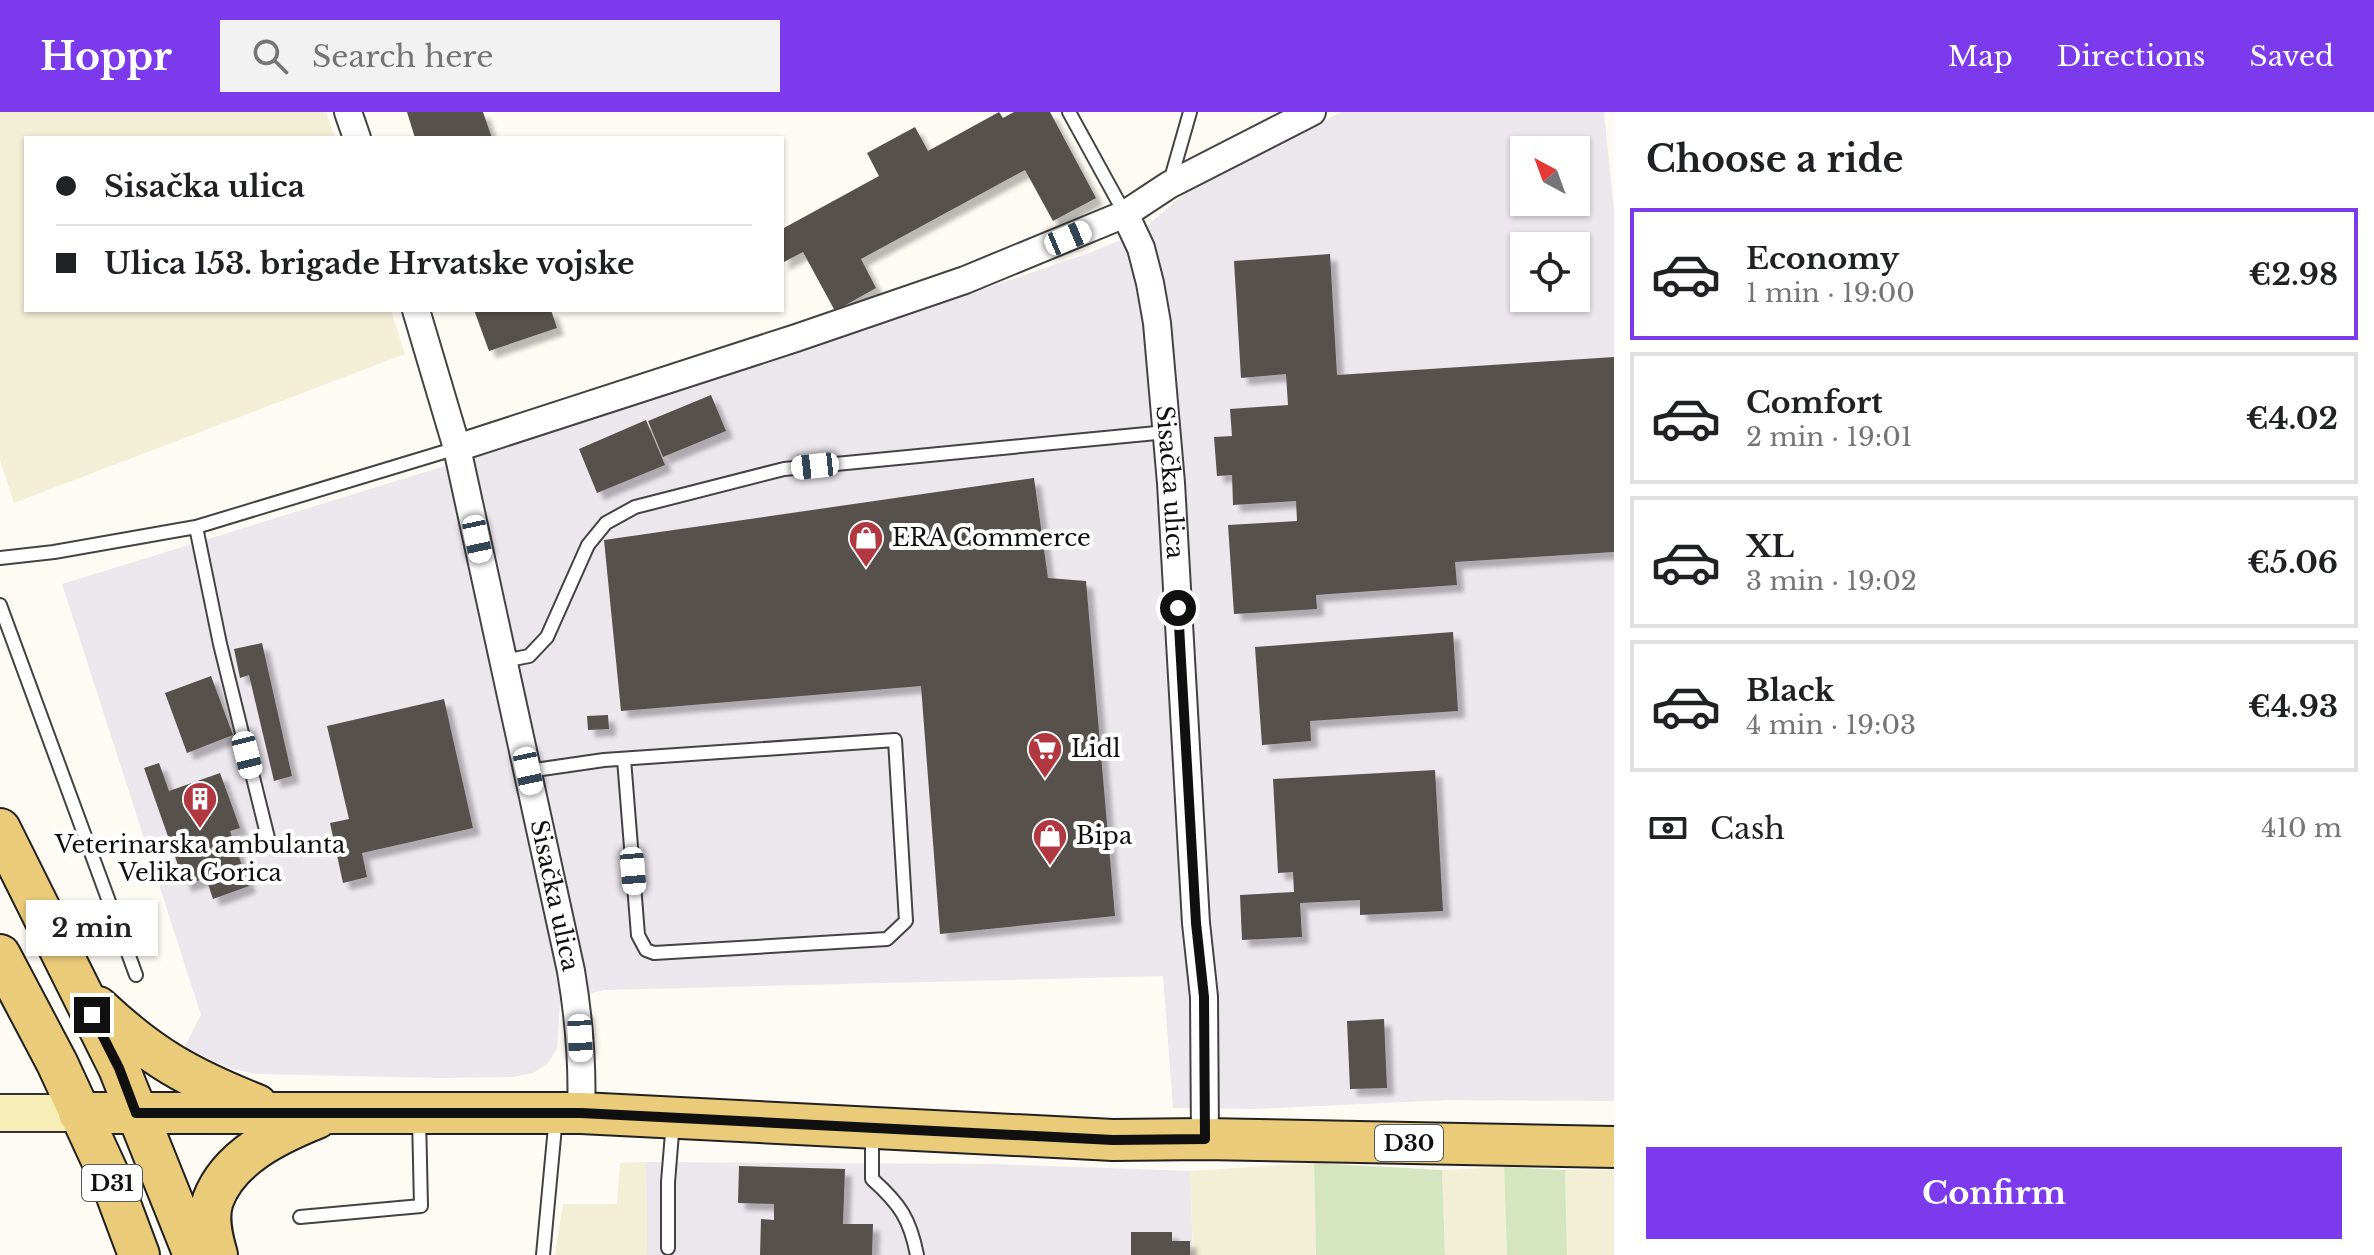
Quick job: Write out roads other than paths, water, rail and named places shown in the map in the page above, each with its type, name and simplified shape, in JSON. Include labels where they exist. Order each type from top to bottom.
[{"type":"main road","points":[[0,829],[78,989],[131,1038],[179,1070],[204,1084],[279,1113]]},
{"type":"main road","points":[[0,955],[57,1063],[79,1113],[0,1113]]},
{"type":"main road","name":"D31","points":[[78,989],[119,1068],[194,1255]]},
{"type":"main road","name":"D30","points":[[79,1113],[568,1113],[1113,1140],[1614,1147]]},
{"type":"main road","name":"D31","points":[[79,1113],[111,1180],[139,1255]]},
{"type":"main road","points":[[217,1255],[211,1234],[212,1202],[235,1166],[269,1141],[329,1113]]},
{"type":"street","points":[[348,112],[356,136]]},
{"type":"street","points":[[457,448],[965,280],[1125,214],[1169,185],[1312,112]]},
{"type":"street","name":"Sisačka ulica","points":[[1125,214],[1141,248],[1150,283],[1157,323],[1167,432],[1196,923],[1204,997],[1205,1139]]},
{"type":"street","name":"Sisačka ulica","points":[[417,312],[457,448],[577,1006],[582,1077],[568,1113]]},
{"type":"lane","points":[[1069,112],[1125,214]]},
{"type":"lane","points":[[1169,185],[1190,112]]},
{"type":"lane","points":[[504,661],[529,656],[547,637],[588,545],[606,523],[635,507],[784,469],[1167,432]]},
{"type":"lane","points":[[0,558],[54,552],[196,527],[457,448]]},
{"type":"lane","points":[[196,527],[220,644],[268,838]]},
{"type":"lane","points":[[0,605],[136,975]]},
{"type":"lane","points":[[528,771],[624,759],[895,740],[906,921],[887,939],[654,953],[646,950],[638,935],[624,759]]},
{"type":"lane","points":[[300,1217],[421,1206],[419,1113]]},
{"type":"lane","points":[[543,1255],[568,1113]]},
{"type":"lane","points":[[668,1248],[668,1182],[673,1118]]},
{"type":"lane","points":[[872,1128],[872,1179],[902,1211],[912,1230],[917,1255]]},
{"type":"place","name":"ERA Commerce","points":[[866,569]]},
{"type":"place","name":"Lidl","points":[[1045,780]]},
{"type":"place","name":"Veterinarska ambulanta Velika Gorica","points":[[200,830]]},
{"type":"place","name":"Bipa","points":[[1050,867]]}]
